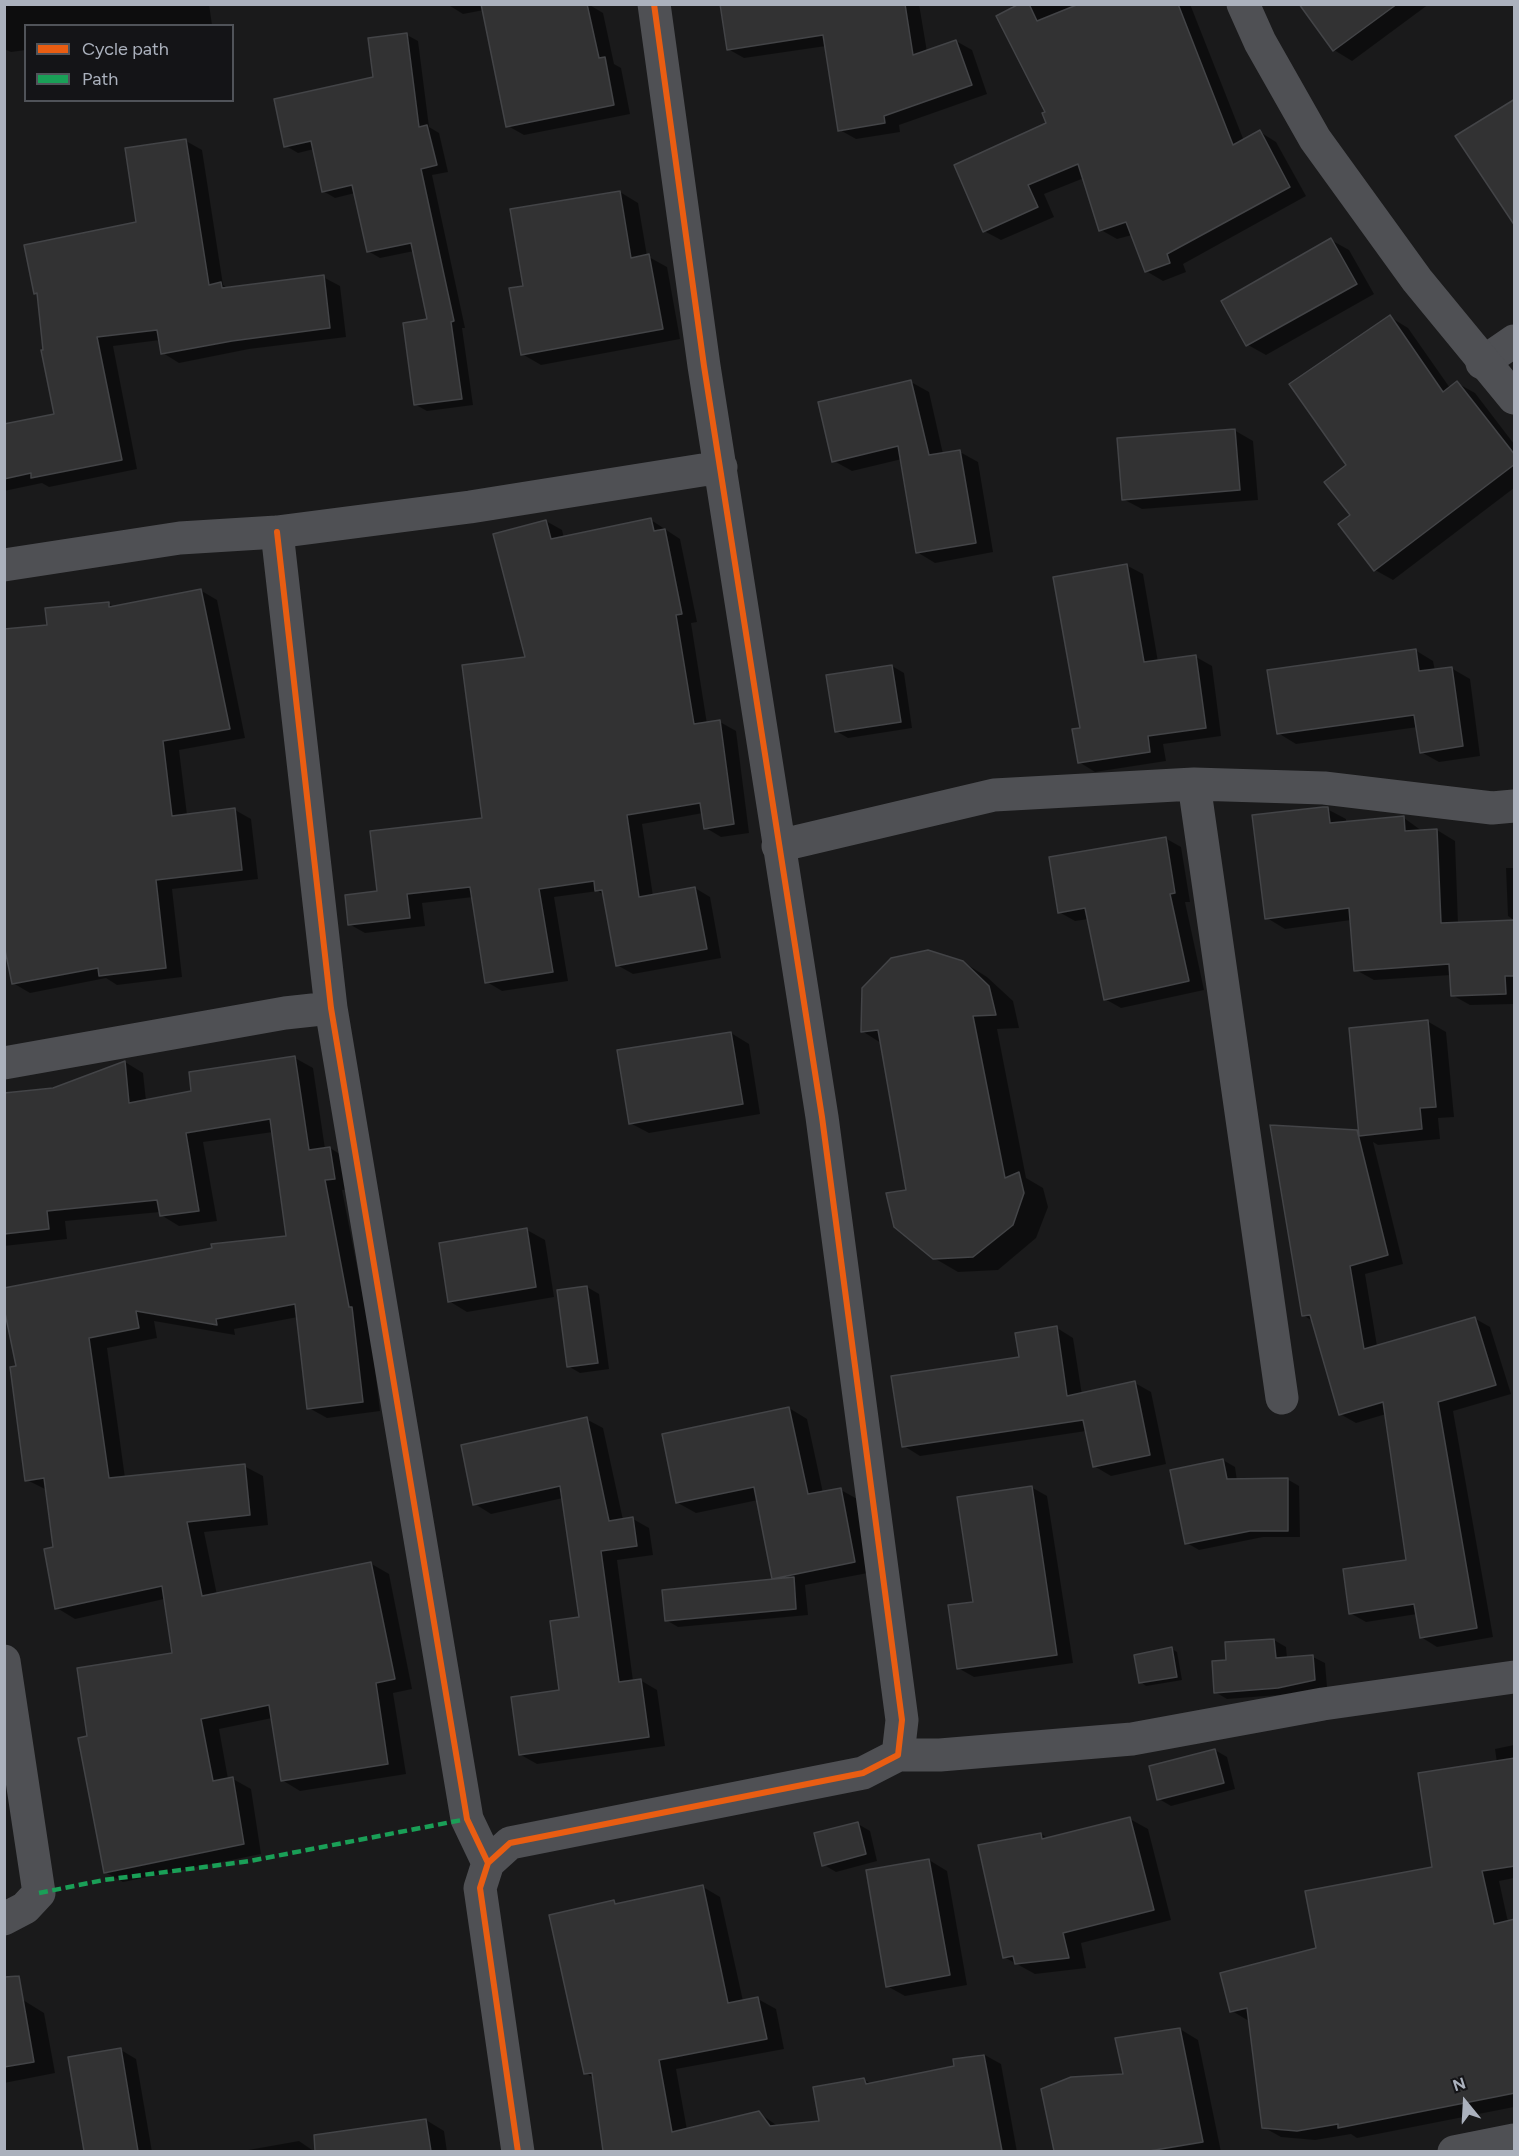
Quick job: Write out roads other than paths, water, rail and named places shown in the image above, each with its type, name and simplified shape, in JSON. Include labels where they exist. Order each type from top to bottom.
[{"type":"street","points":[[654,4],[702,355],[822,1117],[902,1720],[898,1755]]},
{"type":"street","points":[[1243,4],[1260,42],[1315,139],[1417,280],[1482,363],[1515,398]]},
{"type":"street","points":[[1482,363],[1515,341]]},
{"type":"street","points":[[4,565],[180,538],[277,532],[470,507],[721,466]]},
{"type":"street","points":[[277,532],[331,1008],[467,1819],[488,1863]]},
{"type":"street","points":[[778,846],[994,795],[1194,784],[1324,788],[1492,807],[1515,806]]},
{"type":"street","points":[[1194,784],[1282,1398]]},
{"type":"street","points":[[4,1063],[285,1012],[331,1008]]},
{"type":"street","points":[[4,1661],[39,1893],[25,1908],[4,1919]]},
{"type":"street","points":[[518,2151],[480,1888],[488,1863],[510,1843],[862,1773],[898,1755],[940,1755],[1132,1739],[1323,1704],[1515,1677]]},
{"type":"street","points":[[1454,2151],[1515,2140]]}]
